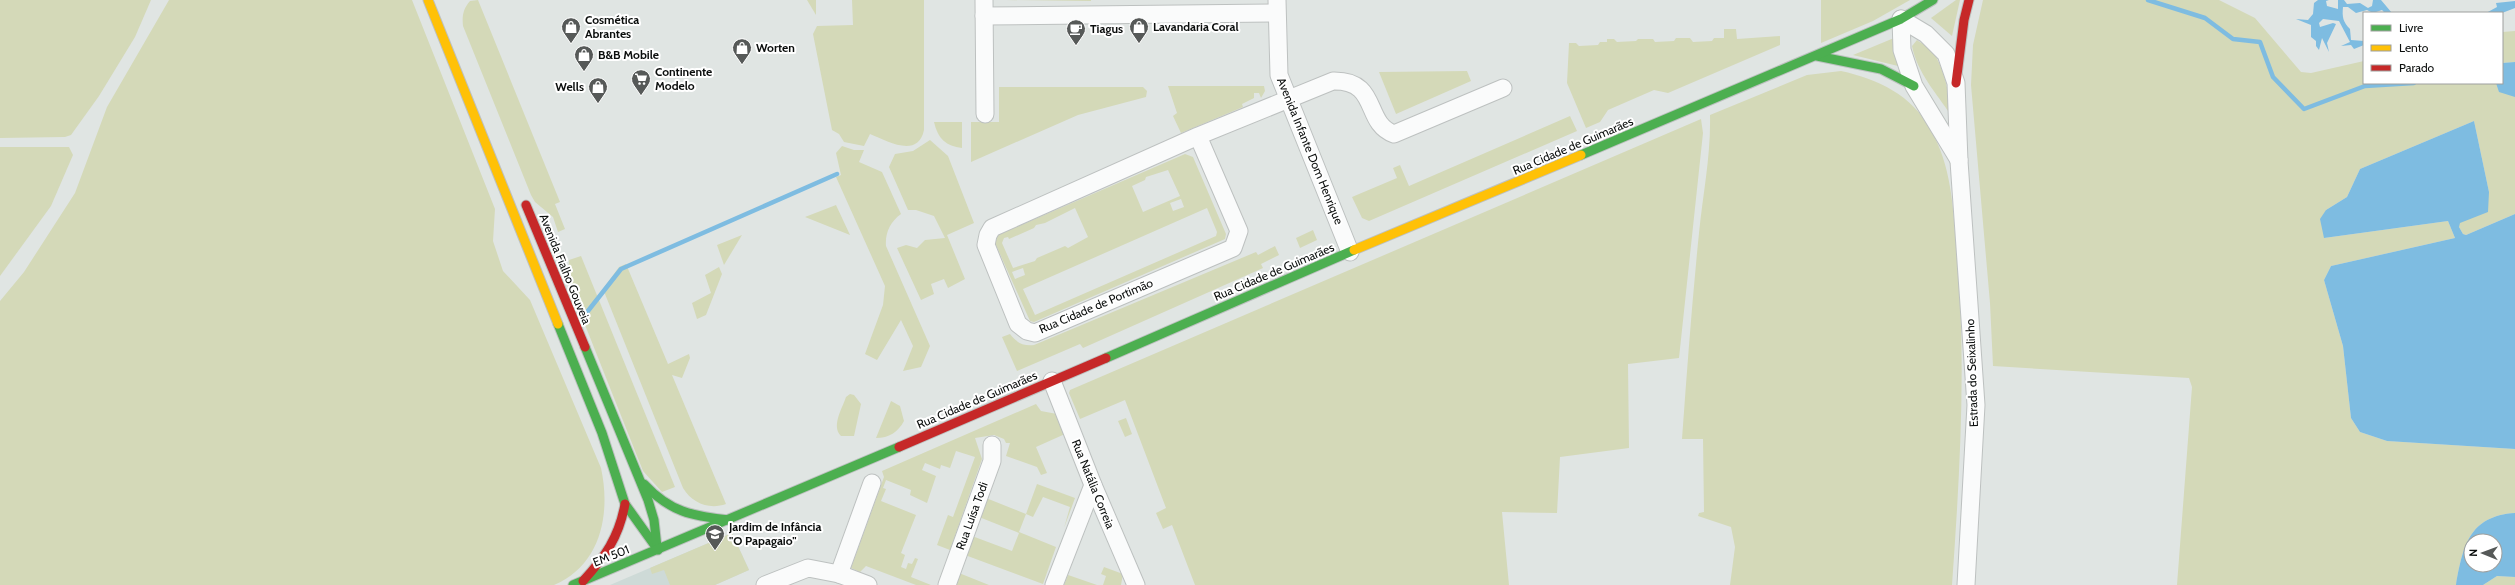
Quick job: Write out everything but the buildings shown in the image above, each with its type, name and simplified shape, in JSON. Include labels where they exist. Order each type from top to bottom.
[{"type":"main road","name":"Rua Cidade de Guimarães","points":[[658,550],[1350,252],[1817,56],[1901,19],[1933,0]]},
{"type":"main road","points":[[1956,84],[1964,20],[1969,0]]},
{"type":"main road","points":[[432,1],[602,433],[625,504],[658,550]]},
{"type":"main road","points":[[1817,56],[1881,69],[1914,86]]},
{"type":"main road","name":"Avenida Fialho Gouveia","points":[[521,193],[654,520],[658,550]]},
{"type":"main road","points":[[635,472],[654,496],[670,508],[688,516],[729,520]]},
{"type":"main road","points":[[582,581],[610,552],[621,529],[625,504]]},
{"type":"main road","name":"EM 501","points":[[573,585],[658,550]]},
{"type":"street","points":[[985,114],[984,8],[1276,6]]},
{"type":"street","name":"Avenida Infante Dom Henrique","points":[[1276,6],[1279,75],[1350,252]]},
{"type":"street","name":"Estrada do Seixalinho","points":[[1901,19],[1926,34],[1946,54],[1956,84],[1959,161],[1976,405],[1966,585]]},
{"type":"street","points":[[1901,19],[1902,50],[1914,86],[1959,161]]},
{"type":"street","name":"Rua Cidade de Portimão","points":[[1198,136],[1239,232],[1233,248],[1035,333],[1027,331],[1018,324],[986,245],[988,235],[992,228],[1198,136],[1287,98],[1333,81],[1344,81],[1364,92],[1380,123],[1386,131],[1394,134],[1503,88]]},
{"type":"street","name":"Rua Natália Correia","points":[[1052,381],[1093,485],[1136,585]]},
{"type":"street","name":"Rua Luísa Todi","points":[[947,585],[992,461],[992,446]]},
{"type":"street","points":[[839,574],[872,483]]},
{"type":"street","points":[[1054,585],[1093,485]]},
{"type":"street","points":[[769,584],[808,568],[839,574],[868,585]]},
{"type":"shaded area","name":"Jardim de Infância \"O Papagaio\"","points":[[732,533],[749,570],[715,585],[610,585]]},
{"type":"green space","points":[[0,0],[151,0],[135,37],[99,96],[71,135],[65,137],[0,138]]},
{"type":"green space","points":[[169,0],[412,0],[495,209],[493,241],[503,271],[530,300],[601,468],[604,485],[604,503],[603,520],[599,536],[583,565],[570,576],[554,585],[0,585],[0,301],[24,272],[75,193],[107,107]]},
{"type":"green space","points":[[478,0],[560,202],[555,204],[565,229],[558,232],[553,217],[535,202],[531,195],[463,26],[464,10],[470,1]]},
{"type":"green space","points":[[807,0],[816,0],[816,15]]},
{"type":"green space","points":[[852,0],[924,0],[924,130],[921,139],[915,144],[901,146],[870,134],[864,146],[844,142],[839,134],[832,130],[813,34],[817,26],[853,25]]},
{"type":"green space","points":[[1006,0],[1091,0],[1091,1]]},
{"type":"green space","points":[[1821,0],[1910,0],[1873,21],[1821,43]]},
{"type":"green space","points":[[1956,0],[1960,0],[1952,36],[1931,18]]},
{"type":"green space","points":[[1983,0],[2219,0],[2255,18],[2301,72],[2311,73],[2363,61],[2363,84],[2503,84],[2503,81],[2515,63],[2515,214],[2466,235],[2463,234],[2459,227],[2459,223],[2489,192],[2474,121],[2360,169],[2347,197],[2326,210],[2324,238],[2448,221],[2455,238],[2331,266],[2324,280],[2343,346],[2351,418],[2360,432],[2387,441],[2515,449],[2515,513],[2500,515],[2487,520],[2473,533],[2463,533],[2463,555],[2456,585],[2177,585],[2192,387],[2189,378],[1993,366],[1990,303],[1971,85],[1973,45]]},
{"type":"green space","points":[[1724,29],[1736,29],[1737,39],[1780,36],[1780,45],[1668,93],[1654,90],[1608,110],[1600,122],[1586,128],[1567,83],[1569,43],[1576,43],[1579,46],[1598,45],[1600,42],[1607,42],[1607,39],[1614,39],[1617,42],[1636,41],[1638,39],[1653,39],[1655,42],[1674,41],[1676,38],[1690,38],[1693,42],[1712,41],[1714,38],[1724,38]]},
{"type":"green space","points":[[2515,31],[2515,62],[2503,63],[2503,32]]},
{"type":"green space","points":[[1894,38],[1898,66],[1853,55]]},
{"type":"green space","points":[[1917,40],[1933,52],[1941,66],[1948,90],[1951,115],[1918,65],[1912,46]]},
{"type":"green space","points":[[1467,71],[1471,81],[1396,114],[1379,72]]},
{"type":"green space","points":[[1841,71],[1855,74],[1881,84],[1893,90],[1914,107],[1931,130],[1938,144],[1947,172],[1954,215],[1959,287],[1962,372],[1960,458],[1952,585],[1730,585],[1735,547],[1731,527],[1698,516],[1699,513],[1704,512],[1703,439],[1682,439],[1696,259],[1708,159],[1710,115],[1807,75]]},
{"type":"green space","points":[[1168,86],[1264,86],[1265,91],[1261,98],[1259,93],[1254,93],[1254,98],[1242,104],[1243,107],[1181,133],[1173,116],[1177,113]]},
{"type":"green space","points":[[999,87],[1143,87],[1147,91],[1146,97],[1078,115],[971,162],[971,122],[999,122]]},
{"type":"green space","points":[[1570,116],[1577,131],[1369,221],[1362,218],[1352,197],[1397,178],[1393,168],[1400,165],[1409,186]]},
{"type":"green space","points":[[1701,119],[1703,133],[1679,358],[1628,364],[1629,448],[1560,457],[1557,513],[1502,512],[1509,585],[1195,585],[1172,525],[1163,529],[1156,513],[1166,508],[1125,400],[1080,419],[1069,393],[1070,390]]},
{"type":"green space","points":[[934,122],[962,122],[962,148],[956,147],[944,141],[940,137]]},
{"type":"green space","points":[[930,140],[948,156],[974,223],[947,235],[965,279],[948,288],[944,279],[931,284],[934,294],[921,300],[897,248],[906,245],[917,248],[925,240],[945,238],[934,216],[916,210],[908,210],[889,167],[895,154],[913,151]]},
{"type":"green space","points":[[842,146],[854,150],[864,150],[859,162],[882,172],[901,214],[891,224],[887,232],[886,246],[930,346],[921,367],[903,371],[913,346],[901,320],[877,360],[865,354],[883,305],[885,286],[836,177],[841,175],[836,153]]},
{"type":"green space","points":[[0,147],[69,147],[73,155],[51,206],[0,276]]},
{"type":"green space","points":[[1185,154],[1193,157],[1226,234],[1225,239],[1034,322],[1030,321],[995,243],[998,235]],"holes":[[[1168,170],[1180,196],[1143,212],[1132,186],[1145,180],[1146,177]],[[1181,199],[1184,207],[1173,211],[1170,203]],[[1075,208],[1088,237],[1068,248],[1065,246],[1037,258],[1035,261],[1013,268],[1002,243],[1004,238],[1008,237],[1009,239],[1034,228],[1036,225],[1045,223]],[[1207,208],[1217,232],[1216,236],[1035,315],[1023,289]],[[1023,268],[1025,275],[1015,279],[1012,272]]]},
{"type":"green space","points":[[836,205],[850,235],[805,217]]},
{"type":"green space","points":[[1313,230],[1317,240],[1300,248],[1296,238]]},
{"type":"green space","points":[[742,235],[724,265],[717,245]]},
{"type":"green space","points":[[1275,246],[1279,255],[1261,264],[1263,268],[1083,348],[1080,344],[1017,371],[1002,337],[1010,334],[1020,343],[1034,345],[1256,252],[1258,255]]},
{"type":"green space","points":[[581,256],[675,487],[662,492],[643,471],[568,282],[569,260]]},
{"type":"green space","points":[[626,264],[668,364],[689,354],[690,358],[682,378],[672,375],[726,504],[720,506],[707,506],[691,498],[683,488],[603,289],[619,267]]},
{"type":"green space","points":[[719,267],[722,274],[706,315],[697,319],[692,303],[711,293],[705,275]]},
{"type":"green space","points":[[850,394],[854,395],[861,404],[854,436],[841,436],[837,427],[838,417],[846,397]]},
{"type":"green space","points":[[891,401],[900,406],[904,421],[893,434],[876,438]]},
{"type":"green space","points":[[1036,404],[1041,411],[1057,414],[1065,434],[1036,447],[1047,473],[1041,475],[1037,467],[1006,456],[1010,443],[1006,443],[1004,439],[994,435],[975,438],[982,459],[950,550],[937,545],[948,515],[953,517],[975,457],[956,451],[950,468],[941,465],[940,469],[925,463],[922,470],[936,476],[927,503],[910,495],[911,490],[886,480],[883,488],[886,489],[881,501],[916,515],[901,553],[905,555],[901,567],[906,569],[908,563],[912,564],[915,558],[918,559],[911,577],[931,585],[916,585],[866,566],[860,572],[851,568],[884,477],[882,471]]},
{"type":"green space","points":[[1126,418],[1132,434],[1125,437],[1118,421]]},
{"type":"green space","points":[[1037,484],[1075,498],[1064,528],[1070,507],[1043,497],[1033,517],[1026,514]]},
{"type":"green space","points":[[986,498],[1026,514],[1019,532],[1056,547],[1043,584],[965,555],[972,536],[1012,551],[1019,533],[979,517]]},
{"type":"green space","name":"Jardim de Infância \"O Papagaio\"","points":[[732,533],[749,570],[715,585],[670,585],[664,570],[652,574],[650,568]]},
{"type":"green space","points":[[1104,567],[1123,574],[1121,585],[1103,585],[1106,576],[1101,574]]},
{"type":"green space","points":[[959,573],[989,585],[954,585]]},
{"type":"green space","points":[[1068,575],[1071,576],[1097,585],[1064,585]]},
{"type":"green space","points":[[2497,576],[2515,577],[2515,585],[2483,585]]},
{"type":"water","points":[[2318,0],[2329,0],[2326,1],[2327,6],[2338,9],[2338,0],[2344,0],[2347,4],[2360,3],[2368,8],[2372,6],[2373,0],[2381,0],[2391,12],[2384,12],[2382,10],[2371,12],[2367,10],[2356,13],[2348,7],[2343,7],[2344,19],[2350,29],[2351,40],[2363,41],[2363,45],[2354,49],[2351,45],[2341,46],[2350,42],[2339,21],[2323,19],[2319,23],[2320,27],[2333,23],[2336,24],[2327,43],[2329,52],[2322,38],[2319,50],[2316,46],[2316,41],[2311,37],[2311,25],[2296,19],[2308,20],[2313,14],[2314,3]]},
{"type":"water","points":[[2515,1],[2515,8],[2503,13],[2488,12],[2497,7],[2496,3]]},
{"type":"water","points":[[2515,62],[2515,97],[2499,92],[2496,84],[2503,84],[2503,63]]},
{"type":"water","points":[[2474,121],[2489,192],[2488,212],[2460,223],[2459,227],[2463,234],[2466,235],[2515,214],[2515,449],[2387,441],[2360,432],[2351,418],[2343,346],[2324,280],[2331,266],[2455,238],[2448,221],[2324,238],[2320,219],[2326,210],[2347,197],[2360,169]]},
{"type":"water","points":[[2515,513],[2515,577],[2497,576],[2483,585],[2456,585],[2463,555],[2463,573],[2503,573],[2503,533],[2473,533],[2487,520],[2500,515]]},
{"type":"waterway","points":[[2148,0],[2205,18],[2233,39],[2260,42],[2273,77],[2304,109],[2365,86],[2398,84]]},
{"type":"waterway","points":[[584,316],[621,269],[837,174]]},
{"type":"traffic: fast","points":[[1581,155],[1901,19],[1933,0]]},
{"type":"traffic: fast","points":[[1817,56],[1881,69],[1914,86]]},
{"type":"traffic: fast","points":[[1106,358],[1354,250]]},
{"type":"traffic: fast","points":[[558,324],[602,433],[625,504],[658,550]]},
{"type":"traffic: fast","points":[[585,347],[648,500],[654,520],[657,547]]},
{"type":"traffic: fast","points":[[573,585],[899,447]]},
{"type":"traffic: fast","points":[[644,484],[663,501],[682,511],[704,517],[729,520]]},
{"type":"traffic: slow","points":[[428,0],[558,324]]},
{"type":"traffic: slow","points":[[1354,250],[1581,155]]},
{"type":"traffic: jam","points":[[1956,83],[1964,20],[1969,0]]},
{"type":"traffic: jam","points":[[526,205],[585,347]]},
{"type":"traffic: jam","points":[[899,447],[1106,358]]},
{"type":"traffic: jam","points":[[583,581],[604,555],[615,537],[625,504]]},
{"type":"place","name":"Cosmética Abrantes","points":[[571,44]]},
{"type":"place","name":"Lavandaria Coral","points":[[1139,44]]},
{"type":"place","name":"Tiagus","points":[[1076,46]]},
{"type":"place","name":"Worten","points":[[742,65]]},
{"type":"place","name":"B&B Mobile","points":[[584,72]]},
{"type":"place","name":"Continente Modelo","points":[[641,96]]},
{"type":"place","name":"Wells","points":[[598,104]]},
{"type":"place","name":"Jardim de Infância \"O Papagaio\"","points":[[715,551]]}]
